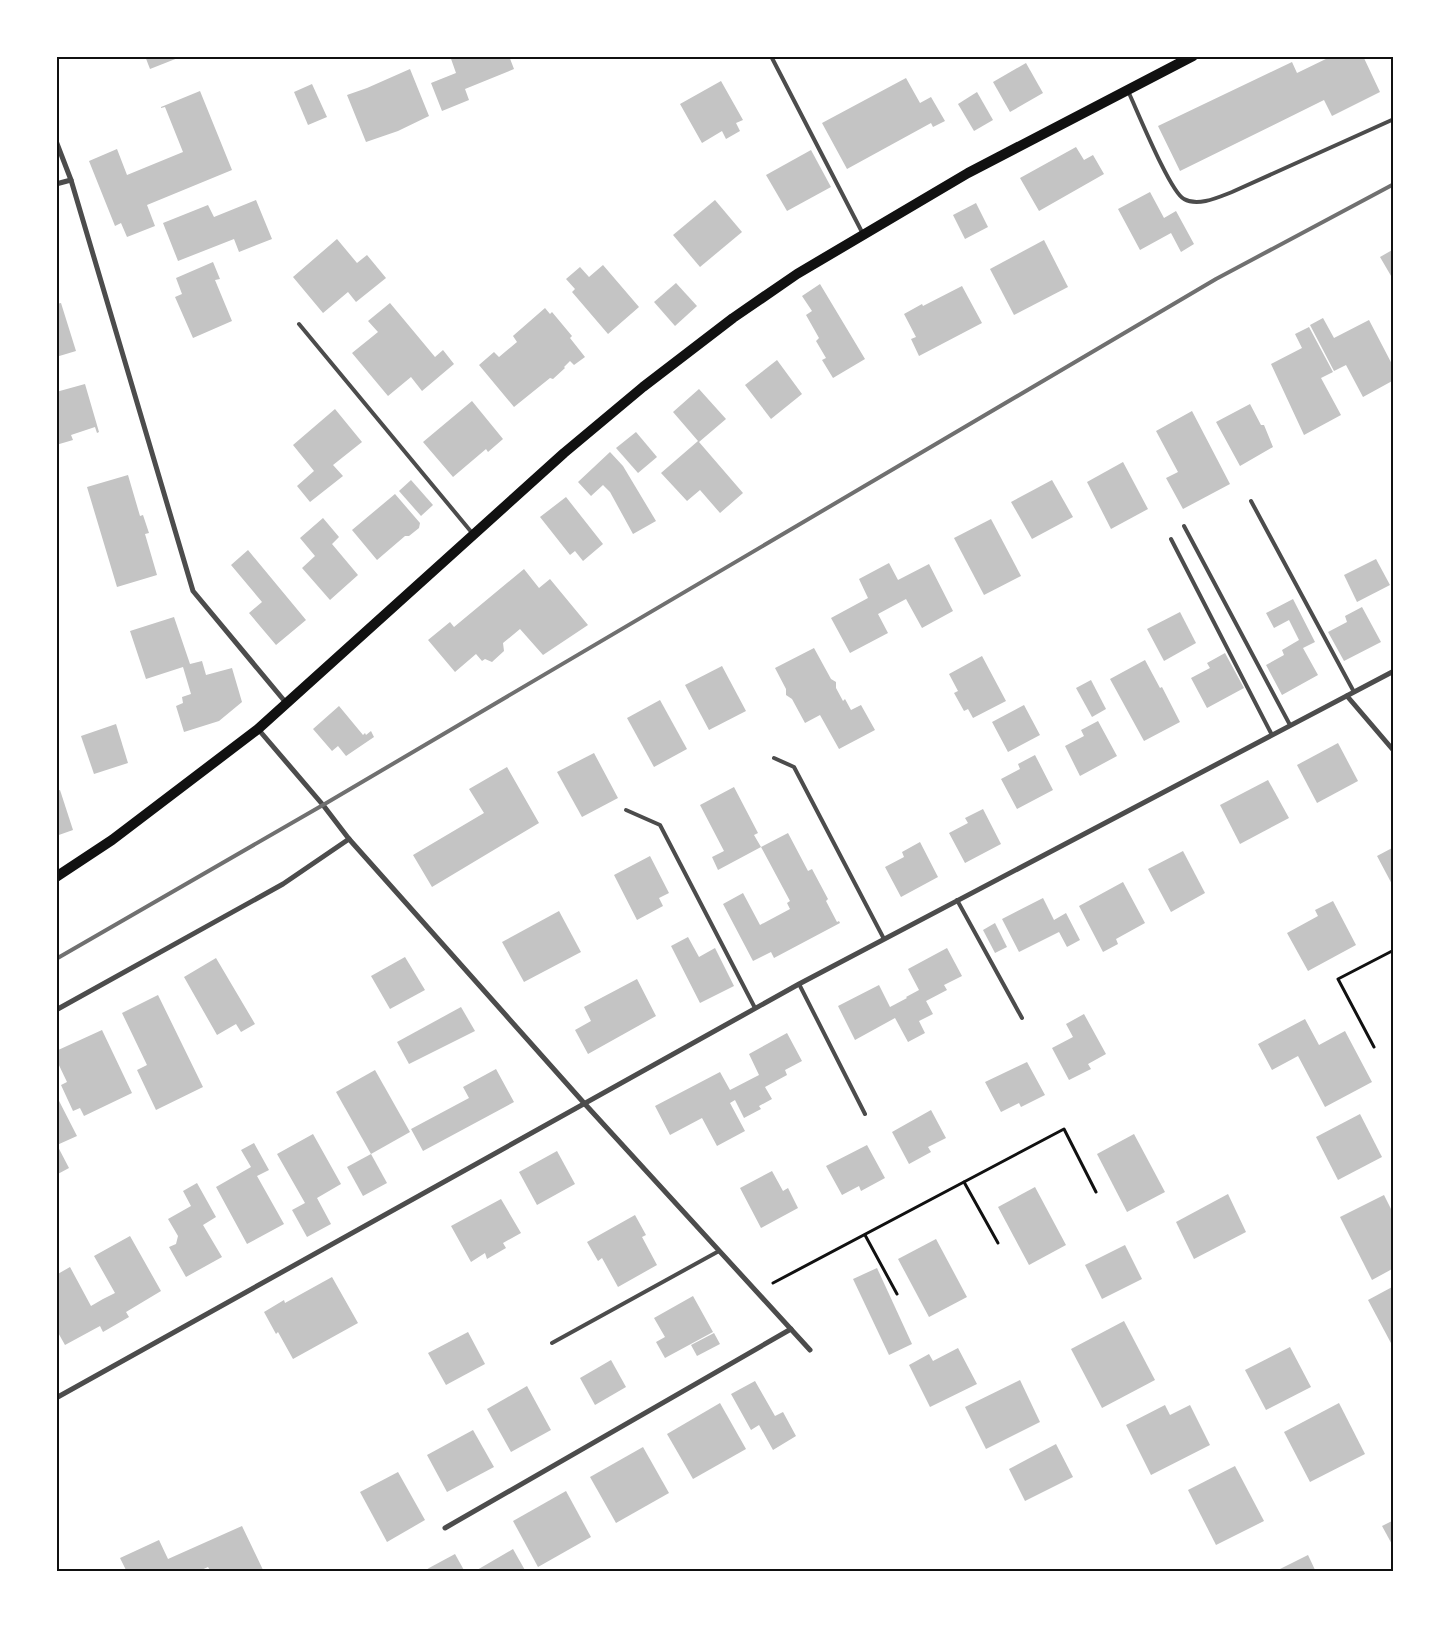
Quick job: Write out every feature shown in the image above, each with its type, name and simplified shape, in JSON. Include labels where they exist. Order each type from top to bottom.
[{"type":"main road","points":[[56,877],[112,840],[258,729],[564,453],[643,387],[732,318],[797,274],[968,173],[1193,56]]},
{"type":"street","points":[[56,141],[71,180],[193,591],[287,704]]},
{"type":"street","points":[[56,184],[71,180]]},
{"type":"street","points":[[56,1398],[799,984],[1394,671]]},
{"type":"street","points":[[1347,696],[1394,751]]},
{"type":"street","points":[[258,729],[323,805],[349,839],[584,1103],[810,1350]]},
{"type":"street","points":[[56,1010],[283,884],[349,839]]},
{"type":"street","points":[[445,1528],[791,1329]]},
{"type":"lane","points":[[772,58],[863,234]]},
{"type":"lane","points":[[1127,89],[1168,178],[1177,193],[1183,199],[1191,202],[1218,197],[1232,192],[1394,118]]},
{"type":"lane","points":[[299,324],[474,535]]},
{"type":"lane","points":[[1252,501],[1354,692]]},
{"type":"lane","points":[[1184,526],[1290,725]]},
{"type":"lane","points":[[1172,539],[1272,735]]},
{"type":"lane","points":[[774,758],[794,767],[884,939]]},
{"type":"lane","points":[[626,810],[660,825],[755,1008]]},
{"type":"lane","points":[[957,900],[1022,1018]]},
{"type":"lane","points":[[799,984],[865,1114]]},
{"type":"lane","points":[[552,1343],[719,1251]]},
{"type":"path","points":[[1374,1047],[1338,979],[1394,950]]},
{"type":"path","points":[[757,1292],[1064,1129],[1096,1192]]},
{"type":"path","points":[[964,1182],[998,1243]]},
{"type":"path","points":[[865,1235],[897,1294]]},
{"type":"building","points":[[145,56],[183,56],[150,69]]},
{"type":"building","points":[[450,56],[509,56],[514,69],[465,89],[469,100],[442,111],[431,83],[456,73]]},
{"type":"building","points":[[1332,56],[1363,56],[1380,92],[1332,116],[1324,100],[1180,171],[1158,126],[1292,62],[1297,73]]},
{"type":"building","points":[[1026,63],[1043,93],[1010,112],[993,82]]},
{"type":"building","points":[[410,69],[429,116],[398,131],[366,142],[347,95]]},
{"type":"building","points":[[906,78],[920,103],[931,97],[945,121],[933,127],[931,123],[847,169],[822,123]]},
{"type":"building","points":[[721,81],[743,120],[736,123],[740,131],[726,139],[722,131],[702,143],[680,104]]},
{"type":"building","points":[[312,84],[327,117],[308,125],[294,92]]},
{"type":"building","points":[[200,91],[232,170],[147,205],[155,226],[127,237],[121,223],[115,226],[89,161],[117,149],[127,175],[183,152],[165,107],[161,107]]},
{"type":"building","points":[[977,92],[993,120],[974,131],[958,104]]},
{"type":"building","points":[[1076,147],[1084,160],[1093,155],[1104,174],[1039,211],[1020,178]]},
{"type":"building","points":[[811,150],[831,187],[787,211],[766,175]]},
{"type":"building","points":[[1150,192],[1164,218],[1176,211],[1194,244],[1181,252],[1171,233],[1140,250],[1118,209]]},
{"type":"building","points":[[256,200],[272,239],[239,252],[234,239],[178,261],[163,223],[208,205],[214,217]]},
{"type":"building","points":[[715,200],[742,232],[700,267],[673,235]]},
{"type":"building","points":[[976,203],[988,227],[965,239],[953,215]]},
{"type":"building","points":[[337,239],[357,263],[367,255],[386,278],[356,302],[348,292],[323,313],[293,277]]},
{"type":"building","points":[[1044,240],[1068,287],[1014,315],[990,269]]},
{"type":"building","points":[[1394,249],[1394,281],[1380,257]]},
{"type":"building","points":[[213,262],[220,279],[215,280],[232,321],[193,338],[175,297],[182,294],[176,278]]},
{"type":"building","points":[[603,265],[639,307],[608,334],[572,292],[575,289],[566,279],[580,267],[589,277]]},
{"type":"building","points":[[676,283],[697,306],[675,326],[654,302]]},
{"type":"building","points":[[820,284],[865,359],[833,378],[822,360],[826,358],[816,341],[819,338],[806,315],[812,311],[802,296]]},
{"type":"building","points":[[962,286],[982,323],[919,356],[911,339],[916,337],[904,314]]},
{"type":"building","points":[[61,303],[76,351],[56,357],[56,304]]},
{"type":"building","points":[[390,303],[435,357],[443,350],[454,364],[422,391],[411,377],[388,396],[352,353],[378,332],[368,321]]},
{"type":"building","points":[[545,308],[550,314],[552,312],[572,336],[570,338],[585,357],[574,365],[570,361],[553,379],[550,378],[514,407],[479,365],[494,352],[499,357],[517,342],[513,336]]},
{"type":"building","points":[[1323,318],[1334,338],[1369,320],[1394,368],[1394,380],[1363,397],[1346,365],[1334,371],[1310,325]]},
{"type":"building","points":[[1309,327],[1333,372],[1321,378],[1341,415],[1304,435],[1271,364],[1302,348],[1295,334]]},
{"type":"building","points":[[777,360],[802,394],[771,419],[745,385]]},
{"type":"building","points":[[85,384],[99,432],[97,433],[95,427],[71,435],[73,440],[56,445],[56,392]]},
{"type":"building","points":[[699,389],[726,419],[699,442],[743,493],[720,513],[700,490],[687,501],[661,473],[698,441],[673,412]]},
{"type":"building","points":[[472,401],[503,439],[488,452],[486,449],[453,477],[423,442]]},
{"type":"building","points":[[1250,404],[1261,425],[1264,425],[1273,447],[1240,466],[1216,422]]},
{"type":"building","points":[[335,409],[362,442],[333,465],[343,476],[310,502],[297,486],[314,471],[293,445]]},
{"type":"building","points":[[1192,411],[1230,484],[1183,509],[1166,478],[1178,472],[1156,431]]},
{"type":"building","points":[[636,432],[657,457],[638,473],[616,448]]},
{"type":"building","points":[[610,452],[623,466],[656,521],[633,534],[610,492],[603,485],[591,496],[578,482]]},
{"type":"building","points":[[1123,462],[1148,509],[1111,529],[1087,482]]},
{"type":"building","points":[[128,475],[140,516],[143,515],[149,533],[145,534],[157,575],[117,587],[87,487]]},
{"type":"building","points":[[411,480],[433,505],[421,516],[399,491]]},
{"type":"building","points":[[1052,480],[1073,517],[1032,539],[1011,502]]},
{"type":"building","points":[[395,494],[420,523],[419,528],[409,536],[405,536],[377,560],[352,530]]},
{"type":"building","points":[[566,497],[603,544],[583,561],[575,551],[570,555],[540,517]]},
{"type":"building","points":[[323,518],[339,537],[332,544],[358,575],[330,600],[302,568],[315,556],[300,538]]},
{"type":"building","points":[[991,519],[1021,576],[984,595],[954,538]]},
{"type":"building","points":[[248,550],[306,620],[276,645],[249,613],[262,602],[231,565]]},
{"type":"building","points":[[1376,559],[1390,585],[1357,602],[1344,575]]},
{"type":"building","points":[[889,563],[898,580],[929,564],[953,611],[922,628],[906,599],[878,614],[888,633],[850,653],[831,618],[868,598],[859,579]]},
{"type":"building","points":[[524,569],[539,588],[550,579],[588,625],[543,655],[520,629],[503,643],[504,651],[492,662],[485,659],[482,661],[476,654],[455,672],[428,640],[450,622],[454,627]]},
{"type":"building","points":[[1293,599],[1315,642],[1303,648],[1318,675],[1282,695],[1266,665],[1284,655],[1282,650],[1299,640],[1289,620],[1274,628],[1266,613]]},
{"type":"building","points":[[1362,607],[1381,642],[1344,661],[1328,632],[1347,622],[1345,616]]},
{"type":"building","points":[[1180,612],[1196,643],[1164,661],[1147,629]]},
{"type":"building","points":[[174,617],[190,664],[202,661],[206,675],[232,668],[242,702],[219,721],[184,732],[176,706],[183,703],[182,697],[191,694],[183,667],[146,679],[130,631]]},
{"type":"building","points":[[814,648],[831,679],[836,682],[836,688],[843,701],[845,699],[851,710],[861,705],[875,730],[839,749],[820,715],[805,723],[792,699],[786,695],[786,689],[775,668]]},
{"type":"building","points":[[1225,653],[1244,688],[1207,708],[1191,678],[1210,668],[1207,663]]},
{"type":"building","points":[[982,656],[1006,701],[973,718],[968,709],[964,711],[954,693],[958,691],[949,674]]},
{"type":"building","points":[[1145,660],[1160,688],[1162,687],[1180,722],[1144,741],[1110,679]]},
{"type":"building","points":[[722,666],[746,711],[709,730],[685,685]]},
{"type":"building","points":[[1091,680],[1106,709],[1092,717],[1076,688]]},
{"type":"building","points":[[660,700],[687,749],[654,767],[627,718]]},
{"type":"building","points":[[1024,705],[1040,735],[1008,752],[992,722]]},
{"type":"building","points":[[339,706],[363,735],[371,731],[374,737],[346,756],[338,746],[332,751],[313,729]]},
{"type":"building","points":[[1098,721],[1117,756],[1080,776],[1065,746],[1084,736],[1081,730]]},
{"type":"building","points":[[116,724],[128,763],[94,774],[81,736]]},
{"type":"building","points":[[1338,743],[1358,781],[1317,803],[1297,765]]},
{"type":"building","points":[[594,753],[618,798],[582,817],[557,772]]},
{"type":"building","points":[[1035,755],[1053,790],[1017,809],[1001,779],[1020,769],[1018,764]]},
{"type":"building","points":[[507,767],[539,823],[432,887],[413,855],[484,813],[469,789]]},
{"type":"building","points":[[1268,780],[1289,818],[1240,844],[1220,805]]},
{"type":"building","points":[[734,787],[758,833],[754,835],[761,847],[718,870],[712,857],[724,851],[700,805]]},
{"type":"building","points":[[60,790],[73,830],[56,836],[56,791]]},
{"type":"building","points":[[983,809],[1001,844],[965,863],[949,833],[968,823],[965,818]]},
{"type":"building","points":[[788,833],[808,871],[812,869],[828,899],[826,901],[837,922],[839,921],[840,923],[774,958],[771,952],[753,961],[723,904],[743,893],[760,925],[790,909],[787,903],[790,901],[761,847]]},
{"type":"building","points":[[920,842],[938,877],[901,897],[885,867],[904,857],[902,852]]},
{"type":"building","points":[[1394,847],[1394,888],[1377,856]]},
{"type":"building","points":[[1183,851],[1205,893],[1171,912],[1148,869]]},
{"type":"building","points":[[650,856],[669,893],[659,898],[663,906],[637,920],[614,875]]},
{"type":"building","points":[[1123,882],[1145,923],[1116,939],[1118,944],[1103,952],[1079,906]]},
{"type":"building","points":[[1043,898],[1054,920],[1066,913],[1080,940],[1067,947],[1059,932],[1019,952],[1002,919]]},
{"type":"building","points":[[1333,901],[1356,945],[1308,971],[1287,933],[1318,916],[1315,910]]},
{"type":"building","points":[[559,911],[581,952],[524,982],[502,942]]},
{"type":"building","points":[[995,923],[1007,947],[995,953],[983,930]]},
{"type":"building","points":[[688,937],[699,957],[715,948],[734,986],[700,1003],[671,946]]},
{"type":"building","points":[[947,948],[962,976],[944,985],[947,990],[926,1001],[933,1014],[919,1021],[925,1033],[908,1042],[895,1018],[855,1040],[838,1006],[879,985],[890,1007],[907,998],[919,990],[908,969]]},
{"type":"building","points":[[405,957],[425,990],[390,1009],[371,976]]},
{"type":"building","points":[[216,958],[255,1024],[241,1032],[236,1024],[217,1035],[184,977]]},
{"type":"building","points":[[637,979],[656,1016],[588,1054],[575,1030],[591,1021],[584,1007]]},
{"type":"building","points":[[158,995],[203,1087],[156,1110],[137,1070],[147,1065],[122,1013]]},
{"type":"building","points":[[461,1007],[475,1031],[409,1064],[397,1042]]},
{"type":"building","points":[[1084,1014],[1106,1054],[1088,1064],[1091,1069],[1069,1080],[1052,1048],[1073,1037],[1066,1024]]},
{"type":"building","points":[[1305,1019],[1319,1045],[1345,1031],[1372,1082],[1325,1107],[1298,1056],[1272,1070],[1258,1044]]},
{"type":"building","points":[[102,1030],[132,1093],[84,1116],[80,1108],[73,1111],[61,1085],[67,1082],[56,1059],[56,1051]]},
{"type":"building","points":[[787,1033],[802,1061],[785,1070],[787,1075],[765,1087],[772,1099],[759,1106],[761,1109],[744,1118],[735,1100],[730,1103],[745,1131],[717,1146],[702,1118],[670,1135],[655,1106],[720,1072],[730,1090],[759,1075],[749,1054]]},
{"type":"building","points":[[1027,1062],[1045,1095],[1021,1107],[1019,1103],[1001,1112],[985,1082]]},
{"type":"building","points":[[496,1069],[514,1102],[423,1151],[411,1129],[469,1098],[463,1087]]},
{"type":"building","points":[[375,1070],[410,1132],[371,1154],[336,1092]]},
{"type":"building","points":[[56,1095],[77,1136],[57,1145],[69,1168],[56,1175]]},
{"type":"building","points":[[931,1110],[946,1138],[928,1147],[931,1152],[909,1164],[892,1132]]},
{"type":"building","points":[[1360,1114],[1382,1157],[1338,1180],[1316,1137]]},
{"type":"building","points":[[313,1134],[341,1184],[317,1198],[331,1224],[307,1237],[292,1210],[305,1203],[277,1154]]},
{"type":"building","points":[[1134,1134],[1165,1192],[1127,1212],[1097,1154]]},
{"type":"building","points":[[254,1143],[269,1170],[257,1176],[284,1224],[247,1244],[216,1187],[251,1167],[241,1150]]},
{"type":"building","points":[[867,1145],[885,1178],[861,1191],[859,1186],[842,1195],[826,1166]]},
{"type":"building","points":[[557,1151],[575,1184],[537,1205],[519,1172]]},
{"type":"building","points":[[371,1154],[387,1183],[363,1196],[347,1167]]},
{"type":"building","points":[[772,1171],[783,1191],[788,1188],[798,1208],[761,1228],[740,1188]]},
{"type":"building","points":[[197,1183],[216,1217],[203,1225],[222,1257],[186,1277],[169,1247],[176,1244],[178,1236],[168,1219],[191,1206],[183,1191]]},
{"type":"building","points":[[1035,1187],[1066,1245],[1029,1265],[998,1207]]},
{"type":"building","points":[[1228,1194],[1246,1232],[1194,1259],[1176,1222]]},
{"type":"building","points":[[1384,1195],[1394,1215],[1394,1268],[1372,1280],[1340,1217]]},
{"type":"building","points":[[501,1199],[521,1233],[503,1243],[506,1248],[487,1259],[485,1253],[471,1262],[451,1226]]},
{"type":"building","points":[[635,1215],[646,1235],[642,1237],[657,1265],[618,1287],[602,1258],[598,1261],[587,1242]]},
{"type":"building","points":[[130,1236],[161,1291],[126,1312],[129,1317],[103,1332],[100,1326],[65,1345],[56,1329],[56,1275],[70,1267],[91,1306],[115,1293],[94,1256]]},
{"type":"building","points":[[936,1239],[967,1297],[929,1317],[898,1259]]},
{"type":"building","points":[[1125,1245],[1142,1279],[1102,1299],[1085,1265]]},
{"type":"building","points":[[877,1268],[912,1344],[889,1355],[853,1279]]},
{"type":"building","points":[[332,1277],[358,1323],[293,1359],[264,1312],[284,1300],[285,1303]]},
{"type":"building","points":[[1394,1286],[1394,1344],[1392,1345],[1368,1300]]},
{"type":"building","points":[[693,1296],[713,1332],[665,1358],[656,1342],[665,1337],[654,1318]]},
{"type":"building","points":[[1124,1321],[1155,1380],[1102,1408],[1071,1349]]},
{"type":"building","points":[[468,1332],[485,1364],[446,1385],[428,1353]]},
{"type":"building","points":[[714,1333],[720,1344],[697,1356],[691,1345]]},
{"type":"building","points":[[1290,1347],[1311,1387],[1266,1410],[1245,1370]]},
{"type":"building","points":[[958,1348],[977,1384],[930,1407],[909,1365],[929,1354],[933,1361]]},
{"type":"building","points":[[611,1360],[626,1387],[595,1405],[580,1378]]},
{"type":"building","points":[[1020,1380],[1040,1422],[986,1449],[965,1407]]},
{"type":"building","points":[[755,1381],[775,1416],[783,1412],[796,1436],[773,1450],[759,1425],[751,1430],[731,1394]]},
{"type":"building","points":[[527,1386],[551,1430],[511,1452],[487,1409]]},
{"type":"building","points":[[720,1403],[746,1449],[693,1479],[667,1434]]},
{"type":"building","points":[[1339,1403],[1365,1454],[1310,1482],[1284,1432]]},
{"type":"building","points":[[1165,1405],[1170,1415],[1190,1405],[1210,1445],[1151,1475],[1126,1425]]},
{"type":"building","points":[[473,1430],[494,1467],[447,1492],[427,1455]]},
{"type":"building","points":[[1056,1444],[1073,1477],[1025,1501],[1009,1469]]},
{"type":"building","points":[[643,1447],[669,1493],[616,1523],[590,1477]]},
{"type":"building","points":[[1235,1466],[1264,1521],[1216,1545],[1188,1490]]},
{"type":"building","points":[[398,1472],[425,1520],[387,1542],[360,1492]]},
{"type":"building","points":[[566,1491],[591,1537],[538,1567],[513,1521]]},
{"type":"building","points":[[1394,1520],[1394,1548],[1382,1526]]},
{"type":"building","points":[[242,1526],[264,1572],[211,1572],[208,1567],[197,1572],[127,1572],[120,1558],[159,1540],[168,1559]]},
{"type":"building","points":[[513,1549],[526,1572],[479,1572],[477,1570]]},
{"type":"building","points":[[455,1554],[465,1572],[423,1572],[429,1568]]},
{"type":"building","points":[[1308,1555],[1316,1572],[1274,1572]]},
{"type":"railway","points":[[56,959],[323,805],[1216,279],[1394,184]]}]
